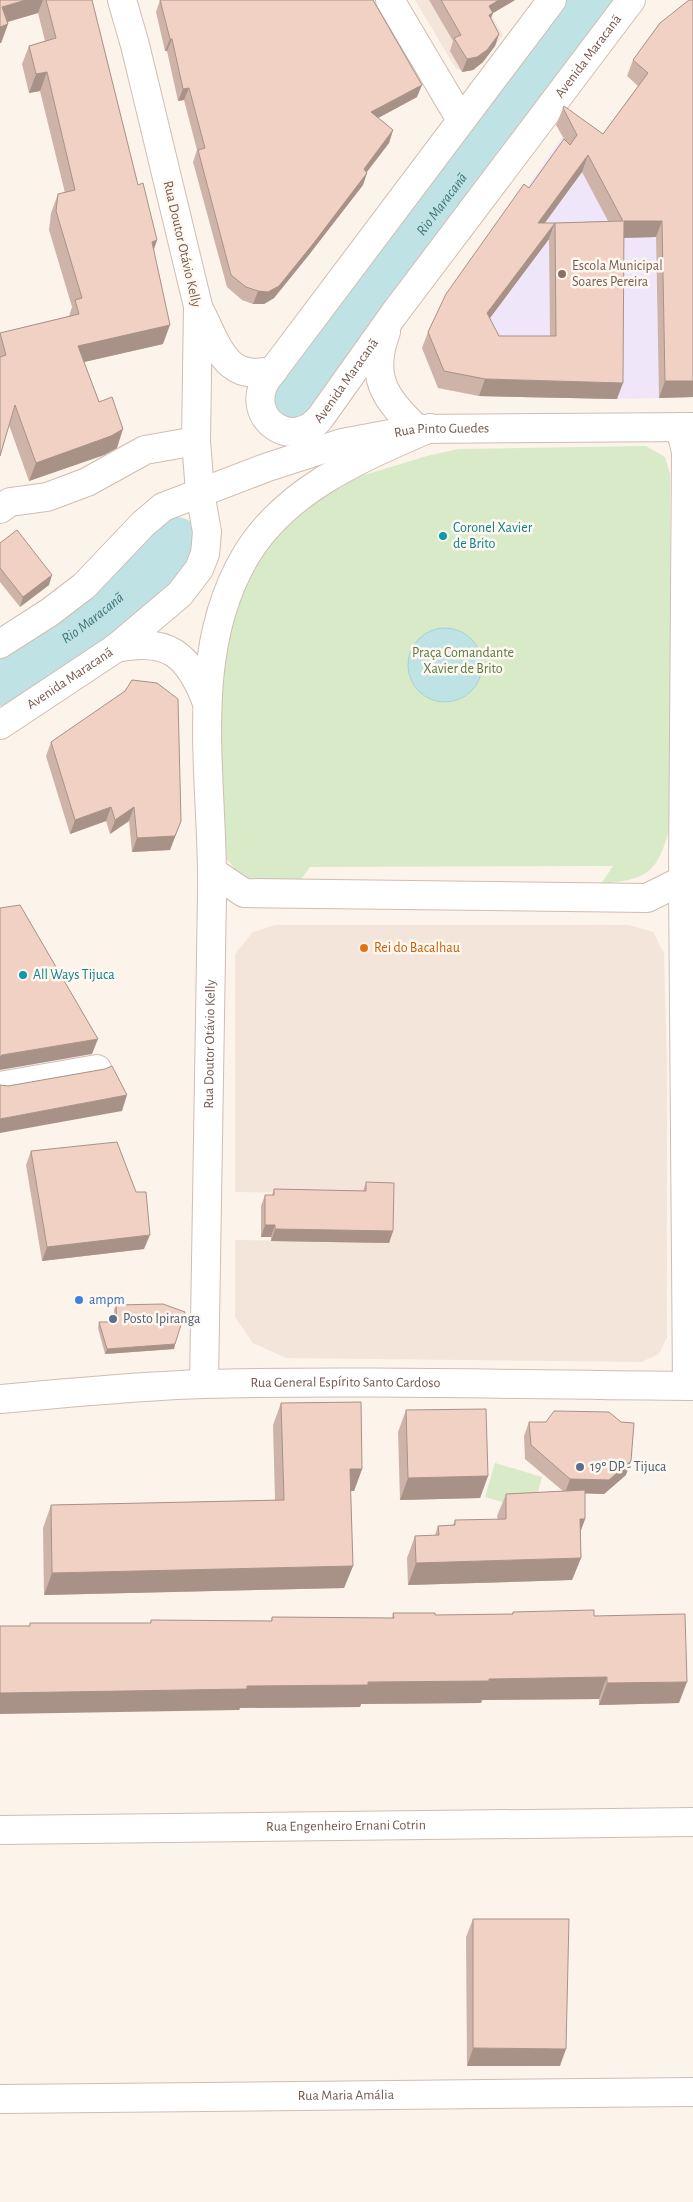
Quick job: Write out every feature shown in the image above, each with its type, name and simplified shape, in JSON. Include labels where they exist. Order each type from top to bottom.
[{"type":"street","points":[[390,0],[461,120]]},
{"type":"street","name":"Avenida Maracanã","points":[[552,0],[274,370],[261,390],[260,403],[263,413],[269,422],[281,430],[296,432],[309,428],[320,418],[394,314],[631,0]]},
{"type":"street","name":"Rua Doutor Otávio Kelly","points":[[130,5],[136,45],[198,306],[196,441],[200,492]]},
{"type":"street","points":[[198,306],[220,349],[233,367],[247,374],[274,370]]},
{"type":"street","points":[[394,314],[379,355],[379,374],[387,396],[402,414],[424,428]]},
{"type":"street","points":[[686,427],[683,880],[690,1386]]},
{"type":"street","name":"Rua Pinto Guedes","points":[[200,492],[342,443],[424,428],[686,427]]},
{"type":"street","points":[[207,703],[215,642],[226,600],[245,558],[264,529],[273,519],[323,480],[346,466],[424,428]]},
{"type":"street","points":[[0,509],[10,502],[47,497],[87,482],[145,450],[196,441]]},
{"type":"street","points":[[0,644],[50,612],[84,586],[143,524],[163,507],[200,492]]},
{"type":"street","name":"Avenida Maracanã","points":[[0,725],[116,648],[180,594],[200,569],[205,554],[207,540],[200,492]]},
{"type":"street","points":[[116,648],[150,644],[171,651],[183,660],[194,674],[207,703]]},
{"type":"street","name":"Rua Doutor Otávio Kelly","points":[[204,1384],[213,872],[207,703]]},
{"type":"street","points":[[213,872],[244,893],[647,898],[683,880]]},
{"type":"street","points":[[0,1086],[97,1069]]},
{"type":"street","name":"Rua General Espírito Santo Cardoso","points":[[0,1399],[122,1388],[204,1384],[378,1383],[690,1386]]},
{"type":"street","name":"Rua Engenheiro Ernani Cotrin","points":[[0,1830],[693,1822]]},
{"type":"street","name":"Rua Maria Amália","points":[[0,2099],[693,2092]]},
{"type":"shaded area","points":[[415,0],[483,0],[503,35],[483,62],[473,70],[464,71],[456,69]]},
{"type":"shaded area","name":"Escola Municipal Soares Pereira","points":[[564,135],[599,204],[655,198],[659,398],[479,396],[438,388],[422,348],[440,311]]},
{"type":"shaded area","points":[[275,925],[629,925],[653,932],[664,953],[667,1069],[667,1337],[659,1354],[641,1362],[286,1358],[253,1343],[235,1317],[235,1240],[358,1242],[362,1194],[235,1192],[235,954],[253,932]]},
{"type":"green space","name":"Praça Comandante Xavier de Brito","points":[[646,446],[665,457],[670,474],[670,827],[660,855],[649,871],[630,879],[601,884],[613,866],[310,867],[297,885],[264,883],[241,876],[224,856],[218,820],[220,676],[232,622],[251,572],[283,524],[324,495],[361,476],[427,456],[458,449]]},
{"type":"green space","points":[[495,1463],[542,1477],[533,1511],[485,1497]]},
{"type":"water","points":[[438,628],[452,628],[466,634],[476,644],[482,658],[482,672],[476,686],[466,696],[452,702],[438,702],[424,696],[414,686],[408,672],[408,658],[414,644],[424,634]]},
{"type":"building","points":[[0,0],[26,0],[2,7],[8,24],[0,27]]},
{"type":"building","points":[[46,0],[92,0],[138,185],[143,183],[157,240],[152,242],[170,325],[78,346],[99,402],[112,397],[123,429],[111,436],[36,463],[15,405],[0,456],[0,357],[6,355],[0,333],[79,314],[75,300],[82,298],[56,211],[58,194],[75,190],[47,72],[36,74],[29,46],[56,38]]},
{"type":"building","points":[[160,0],[373,0],[422,85],[371,112],[393,130],[364,169],[367,173],[313,244],[279,286],[268,292],[246,287],[231,275],[198,150],[205,148],[189,88],[183,89],[172,39],[170,39]]},
{"type":"building","points":[[441,0],[499,0],[489,6],[493,13],[489,15],[499,34],[487,50],[477,57],[467,59],[454,38],[461,35]]},
{"type":"building","points":[[689,0],[693,0],[693,381],[665,381],[662,221],[624,221],[623,383],[485,379],[444,371],[428,332],[446,294],[524,184],[529,188],[564,139],[570,145],[577,135],[563,108],[564,106],[603,134],[648,73],[633,60],[660,23]],"holes":[[[588,155],[623,221],[555,223],[538,223]],[[555,223],[556,336],[499,336],[487,313]]]},
{"type":"building","points":[[17,530],[52,575],[23,597],[0,568],[0,543]]},
{"type":"building","points":[[132,680],[157,683],[178,699],[181,821],[175,836],[137,838],[134,807],[115,820],[111,807],[75,820],[51,742],[125,691]]},
{"type":"building","name":"All Ways Tijuca","points":[[20,905],[98,1039],[2,1055],[0,1057],[0,908]]},
{"type":"building","points":[[112,1066],[127,1095],[0,1119],[0,1085],[8,1086],[105,1069]]},
{"type":"building","points":[[117,1142],[136,1192],[146,1192],[150,1235],[47,1247],[31,1151]]},
{"type":"building","points":[[366,1182],[394,1183],[393,1231],[275,1229],[275,1225],[265,1225],[265,1195],[274,1195],[274,1189],[366,1191]]},
{"type":"building","points":[[163,1304],[185,1312],[175,1344],[107,1349],[99,1322],[117,1322],[116,1305]]},
{"type":"building","points":[[361,1402],[362,1469],[350,1469],[353,1566],[52,1573],[51,1505],[284,1500],[281,1403]]},
{"type":"building","points":[[486,1409],[488,1476],[408,1478],[406,1410]]},
{"type":"building","name":"19º DP - Tijuca","points":[[554,1411],[609,1412],[621,1422],[634,1423],[631,1461],[609,1480],[570,1479],[531,1445],[529,1422],[546,1422]]},
{"type":"building","points":[[585,1490],[585,1519],[580,1519],[581,1558],[416,1563],[415,1536],[439,1535],[438,1526],[455,1525],[455,1520],[506,1519],[506,1494]]},
{"type":"building","points":[[594,1610],[594,1616],[685,1614],[687,1682],[607,1683],[607,1677],[489,1679],[489,1681],[368,1682],[368,1685],[247,1686],[247,1689],[0,1693],[0,1626],[30,1626],[30,1623],[151,1623],[151,1620],[272,1621],[272,1617],[394,1618],[393,1613],[435,1613],[435,1615],[513,1614],[513,1612]]},
{"type":"building","points":[[473,1919],[569,1919],[566,2049],[473,2048]]},
{"type":"waterway","name":"Rio Maracanã","points":[[287,408],[596,0]]},
{"type":"waterway","name":"Rio Maracanã","points":[[0,681],[79,629],[131,588],[176,542]]},
{"type":"place","name":"Escola Municipal Soares Pereira","points":[[562,274]]},
{"type":"place","name":"Coronel Xavier de Brito","points":[[443,536]]},
{"type":"place","name":"Rei do Bacalhau","points":[[364,948]]},
{"type":"place","name":"All Ways Tijuca","points":[[23,975]]},
{"type":"place","name":"ampm","points":[[79,1300]]},
{"type":"place","name":"Posto Ipiranga","points":[[113,1319]]},
{"type":"place","name":"19º DP - Tijuca","points":[[580,1467]]}]
